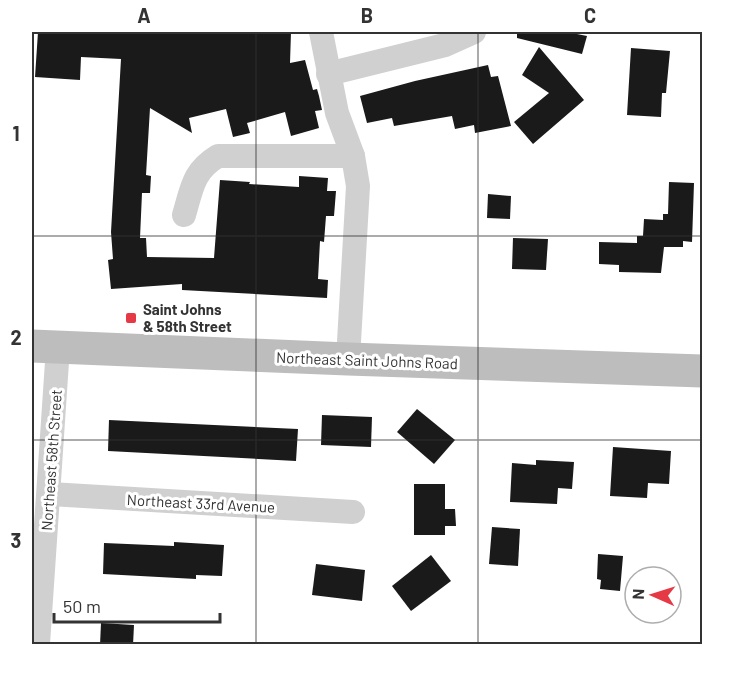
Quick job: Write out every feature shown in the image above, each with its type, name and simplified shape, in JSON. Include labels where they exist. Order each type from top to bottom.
[{"type":"main road","name":"Northeast Saint Johns Road","points":[[45,346],[702,371]]},
{"type":"street","points":[[321,32],[337,113],[353,156],[358,186],[348,359]]},
{"type":"street","points":[[328,74],[445,45],[474,32]]},
{"type":"street","points":[[184,214],[196,179],[204,164],[218,156],[353,156]]},
{"type":"street","name":"Northeast 58th Street","points":[[38,645],[50,494],[45,346]]},
{"type":"street","name":"Northeast 33rd Avenue","points":[[50,494],[353,512]]},
{"type":"building","points":[[38,32],[291,32],[290,63],[305,60],[313,90],[317,89],[322,110],[315,111],[319,128],[291,136],[285,112],[247,123],[250,133],[233,137],[226,109],[189,118],[192,133],[150,108],[146,175],[151,176],[150,193],[142,193],[140,238],[146,238],[147,257],[214,258],[220,180],[299,187],[299,176],[328,178],[327,191],[336,191],[334,216],[326,216],[324,242],[320,241],[318,279],[328,280],[327,298],[182,290],[182,284],[111,289],[108,260],[113,259],[111,232],[121,59],[81,57],[80,80],[35,77]]},
{"type":"building","points":[[517,32],[567,32],[587,36],[582,54],[517,38]]},
{"type":"building","points":[[539,47],[584,100],[533,144],[514,122],[549,93],[522,75]]},
{"type":"building","points":[[631,48],[670,51],[666,93],[662,93],[661,117],[627,115]]},
{"type":"building","points":[[488,65],[491,77],[498,76],[511,126],[475,133],[474,125],[455,129],[452,116],[394,126],[392,118],[367,123],[360,96]]},
{"type":"building","points":[[669,182],[694,183],[692,242],[683,241],[683,247],[664,247],[661,273],[619,272],[619,265],[599,264],[599,242],[637,243],[637,236],[643,236],[644,219],[663,220],[663,214],[668,214]]},
{"type":"building","points":[[488,194],[511,196],[510,219],[487,218]]},
{"type":"building","points":[[513,238],[548,239],[546,270],[512,269]]},
{"type":"building","points":[[417,409],[455,440],[434,464],[397,432]]},
{"type":"building","points":[[322,415],[372,417],[371,447],[321,445]]},
{"type":"building","points":[[109,420],[298,429],[296,461],[108,451]]},
{"type":"building","points":[[613,447],[671,451],[669,484],[648,483],[647,498],[610,496]]},
{"type":"building","points":[[536,460],[574,462],[572,489],[558,488],[557,504],[510,502],[512,463],[536,465]]},
{"type":"building","points":[[414,484],[445,484],[445,509],[455,509],[456,526],[445,526],[445,535],[414,535]]},
{"type":"building","points":[[492,527],[520,529],[518,566],[489,564]]},
{"type":"building","points":[[174,542],[224,545],[222,576],[196,575],[196,579],[103,574],[104,543],[174,546]]},
{"type":"building","points":[[598,554],[623,556],[620,591],[600,589],[601,580],[597,579]]},
{"type":"building","points":[[431,555],[451,581],[411,611],[392,586]]},
{"type":"building","points":[[316,564],[365,570],[362,601],[312,595]]},
{"type":"building","points":[[101,623],[134,625],[133,645],[100,645]]},
{"type":"place","name":"Saint Johns & 58th Street","points":[[131,318]]}]
